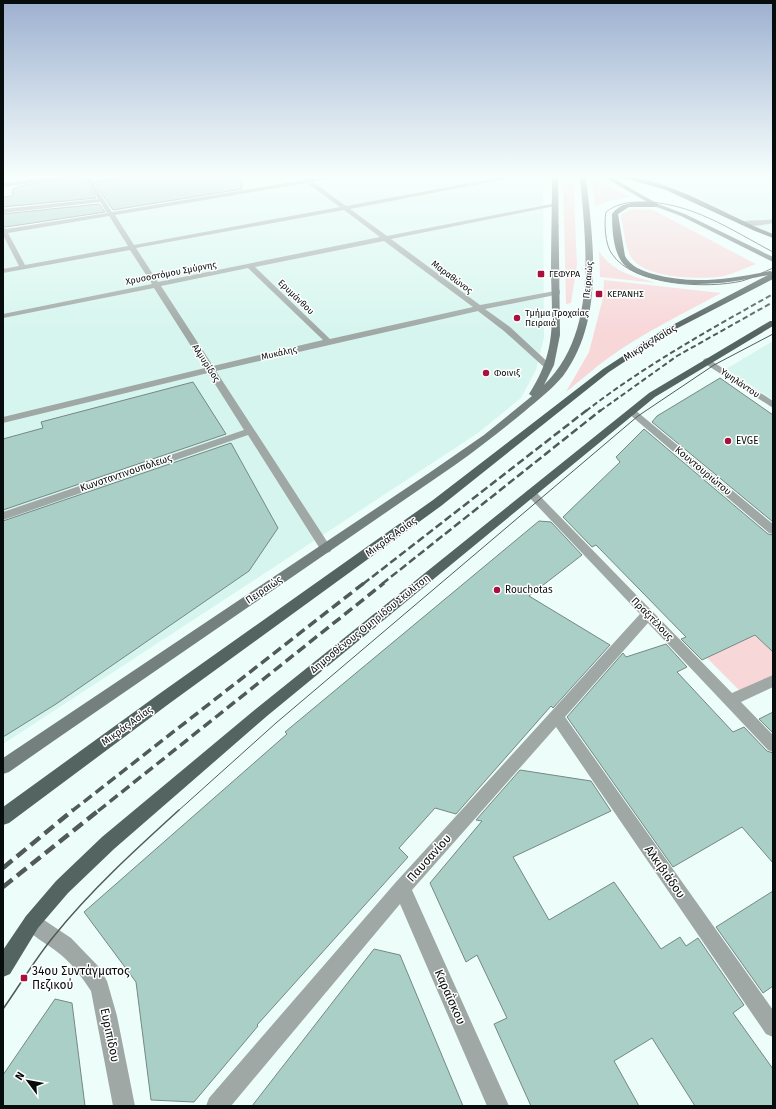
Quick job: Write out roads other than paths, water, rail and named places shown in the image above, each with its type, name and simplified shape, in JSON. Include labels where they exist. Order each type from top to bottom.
[{"type":"main road","name":"Πειραιώς","points":[[522,409],[536,391],[548,366],[558,330],[555,275],[555,229]]},
{"type":"main road","name":"Πειραιώς","points":[[3,767],[326,549],[485,439],[542,393],[561,371],[573,349],[578,334],[588,293],[590,258],[587,229]]},
{"type":"main road","points":[[617,229],[622,258],[631,267],[657,277],[673,281],[700,283],[733,281],[773,272]]},
{"type":"main road","points":[[711,229],[773,260]]},
{"type":"main road","points":[[755,229],[773,236]]},
{"type":"main road","name":"Μικράς Ασίας","points":[[3,821],[9,813],[471,478],[625,357],[690,318],[773,276]]},
{"type":"main road","name":"Δημοσθένους Ομηρίδου Σκυλίτση","points":[[3,966],[32,922],[62,886],[108,843],[262,712],[652,395],[707,361],[772,324]]},
{"type":"street","points":[[17,229],[3,231],[23,267]]},
{"type":"street","name":"Αλμυρίδος","points":[[120,229],[326,549]]},
{"type":"street","points":[[3,271],[232,229]]},
{"type":"street","name":"Μαραθώνος","points":[[372,229],[507,329],[548,366]]},
{"type":"street","name":"Χρυσοστόμου Σμύρνης","points":[[3,316],[435,229]]},
{"type":"street","name":"Ερυμάνθου","points":[[250,266],[329,342]]},
{"type":"street","name":"Μυκάλης","points":[[3,420],[210,369],[479,308],[557,292]]},
{"type":"street","name":"Υψηλάντου","points":[[707,361],[773,405]]},
{"type":"street","name":"Κουντουριώτου","points":[[632,412],[773,530]]},
{"type":"street","name":"Κωνσταντινουπόλεως","points":[[3,516],[250,431]]},
{"type":"street","name":"Πραξιτέλους","points":[[531,493],[773,745]]},
{"type":"street","name":"Παυσανίου","points":[[217,1106],[402,888],[647,615]]},
{"type":"street","points":[[730,700],[773,681]]},
{"type":"street","name":"Αλκιβιάδου","points":[[556,716],[773,1027]]},
{"type":"street","name":"Καραΐσκου","points":[[402,888],[498,1106]]},
{"type":"street","name":"Ευριπίδου","points":[[32,922],[64,945],[91,973],[100,988],[107,1016],[124,1106]]},
{"type":"tram line","points":[[606,229],[610,250],[622,265],[636,273],[653,279],[710,285],[746,280],[773,268]]},
{"type":"tram line","points":[[731,229],[773,252]]},
{"type":"tram line","points":[[178,811],[276,723],[638,416],[714,365],[773,334]]},
{"type":"tram line","points":[[3,1009],[40,954],[68,919],[114,871],[179,810]]},
{"type":"railway","points":[[586,411],[654,364],[773,294]]},
{"type":"railway","points":[[600,411],[677,356],[773,302]]},
{"type":"railway","points":[[363,584],[587,410]]},
{"type":"railway","points":[[382,584],[601,410]]},
{"type":"railway","points":[[72,811],[364,583]]},
{"type":"railway","points":[[98,811],[384,583]]},
{"type":"railway","points":[[3,868],[73,810]]},
{"type":"railway","points":[[3,887],[99,810]]},
{"type":"place","name":"ΓΕΦΥΡΑ","points":[[541,274]]},
{"type":"place","name":"ΚΕΡΑΝΗΣ","points":[[599,294]]},
{"type":"place","name":"Τμήμα Τροχαίας Πειραιά","points":[[517,318]]},
{"type":"place","name":"Φοινιξ","points":[[486,373]]},
{"type":"place","name":"EVGE","points":[[728,441]]},
{"type":"place","name":"Rouchotas","points":[[497,590]]},
{"type":"place","name":"34ου Συντάγματος Πεζικού","points":[[24,978]]}]
